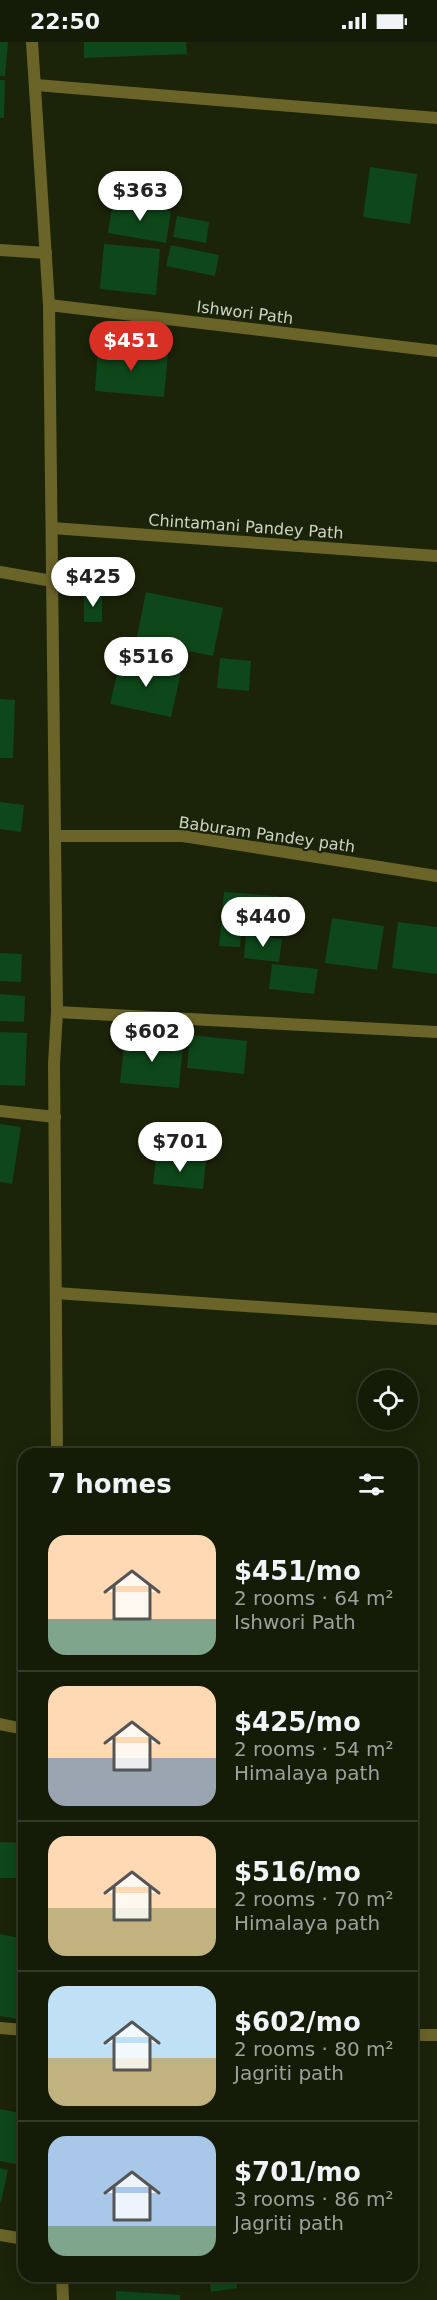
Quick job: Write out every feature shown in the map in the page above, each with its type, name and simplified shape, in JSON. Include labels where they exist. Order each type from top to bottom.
[{"type":"street","points":[[32,42],[49,305],[57,1012],[54,1064],[57,1448]]},
{"type":"street","points":[[36,85],[437,118]]},
{"type":"street","points":[[0,250],[46,253]]},
{"type":"street","name":"Ishwori Path","points":[[49,305],[437,351]]},
{"type":"street","name":"Chintamani Pandey Path","points":[[52,528],[437,556]]},
{"type":"street","points":[[0,572],[52,581]]},
{"type":"street","name":"Baburam Pandey path","points":[[55,836],[183,836],[437,876]]},
{"type":"street","points":[[57,1012],[437,1032]]},
{"type":"street","points":[[0,1111],[55,1117]]},
{"type":"street","points":[[56,1293],[437,1318]]},
{"type":"street","points":[[0,1724],[18,1728]]},
{"type":"street","points":[[0,2028],[18,2030]]},
{"type":"street","points":[[418,2035],[437,2035]]},
{"type":"street","points":[[0,2235],[18,2238]]},
{"type":"street","points":[[62,2282],[63,2300]]},
{"type":"building","points":[[0,42],[8,42],[5,76],[0,76]]},
{"type":"building","points":[[84,42],[186,42],[187,54],[84,58]]},
{"type":"building","points":[[0,80],[5,80],[4,118],[0,118]]},
{"type":"building","points":[[370,167],[417,174],[410,224],[363,217]]},
{"type":"building","points":[[113,201],[171,211],[166,243],[108,233]]},
{"type":"building","points":[[177,216],[209,222],[206,243],[173,237]]},
{"type":"building","points":[[104,244],[160,249],[156,295],[100,289]]},
{"type":"building","points":[[171,245],[219,255],[215,276],[166,266]]},
{"type":"building","points":[[98,348],[168,354],[164,397],[95,391]]},
{"type":"building","points":[[146,592],[223,608],[213,656],[136,641]]},
{"type":"building","points":[[84,595],[102,595],[102,622],[84,622]]},
{"type":"building","points":[[121,658],[181,672],[171,717],[110,704]]},
{"type":"building","points":[[220,658],[251,661],[249,691],[217,688]]},
{"type":"building","points":[[0,699],[15,700],[13,758],[0,758]]},
{"type":"building","points":[[0,802],[24,805],[21,832],[0,829]]},
{"type":"building","points":[[224,892],[279,896],[276,923],[242,920],[240,947],[219,946]]},
{"type":"building","points":[[332,918],[384,926],[377,970],[325,963]]},
{"type":"building","points":[[398,922],[437,927],[437,974],[392,968]]},
{"type":"building","points":[[246,935],[282,939],[279,962],[244,958]]},
{"type":"building","points":[[0,953],[22,954],[21,982],[0,981]]},
{"type":"building","points":[[272,964],[318,969],[314,994],[269,989]]},
{"type":"building","points":[[0,994],[25,996],[24,1022],[0,1021]]},
{"type":"building","points":[[0,1032],[27,1033],[25,1086],[0,1085]]},
{"type":"building","points":[[190,1035],[247,1041],[244,1074],[187,1068]]},
{"type":"building","points":[[125,1038],[183,1044],[179,1088],[120,1083]]},
{"type":"building","points":[[159,1123],[218,1128],[215,1154],[156,1150]]},
{"type":"building","points":[[0,1124],[21,1127],[12,1184],[0,1182]]},
{"type":"building","points":[[156,1158],[206,1162],[203,1189],[153,1184]]},
{"type":"building","points":[[0,1842],[18,1843],[18,1878],[0,1878]]},
{"type":"building","points":[[0,1934],[18,1938],[18,2019],[0,2016]]},
{"type":"building","points":[[0,2109],[18,2113],[18,2152],[16,2164],[0,2161]]},
{"type":"building","points":[[0,2168],[8,2170],[1,2202],[0,2202]]},
{"type":"building","points":[[210,2282],[236,2282],[237,2288],[211,2292]]},
{"type":"building","points":[[116,2291],[180,2295],[180,2300],[116,2300]]}]
